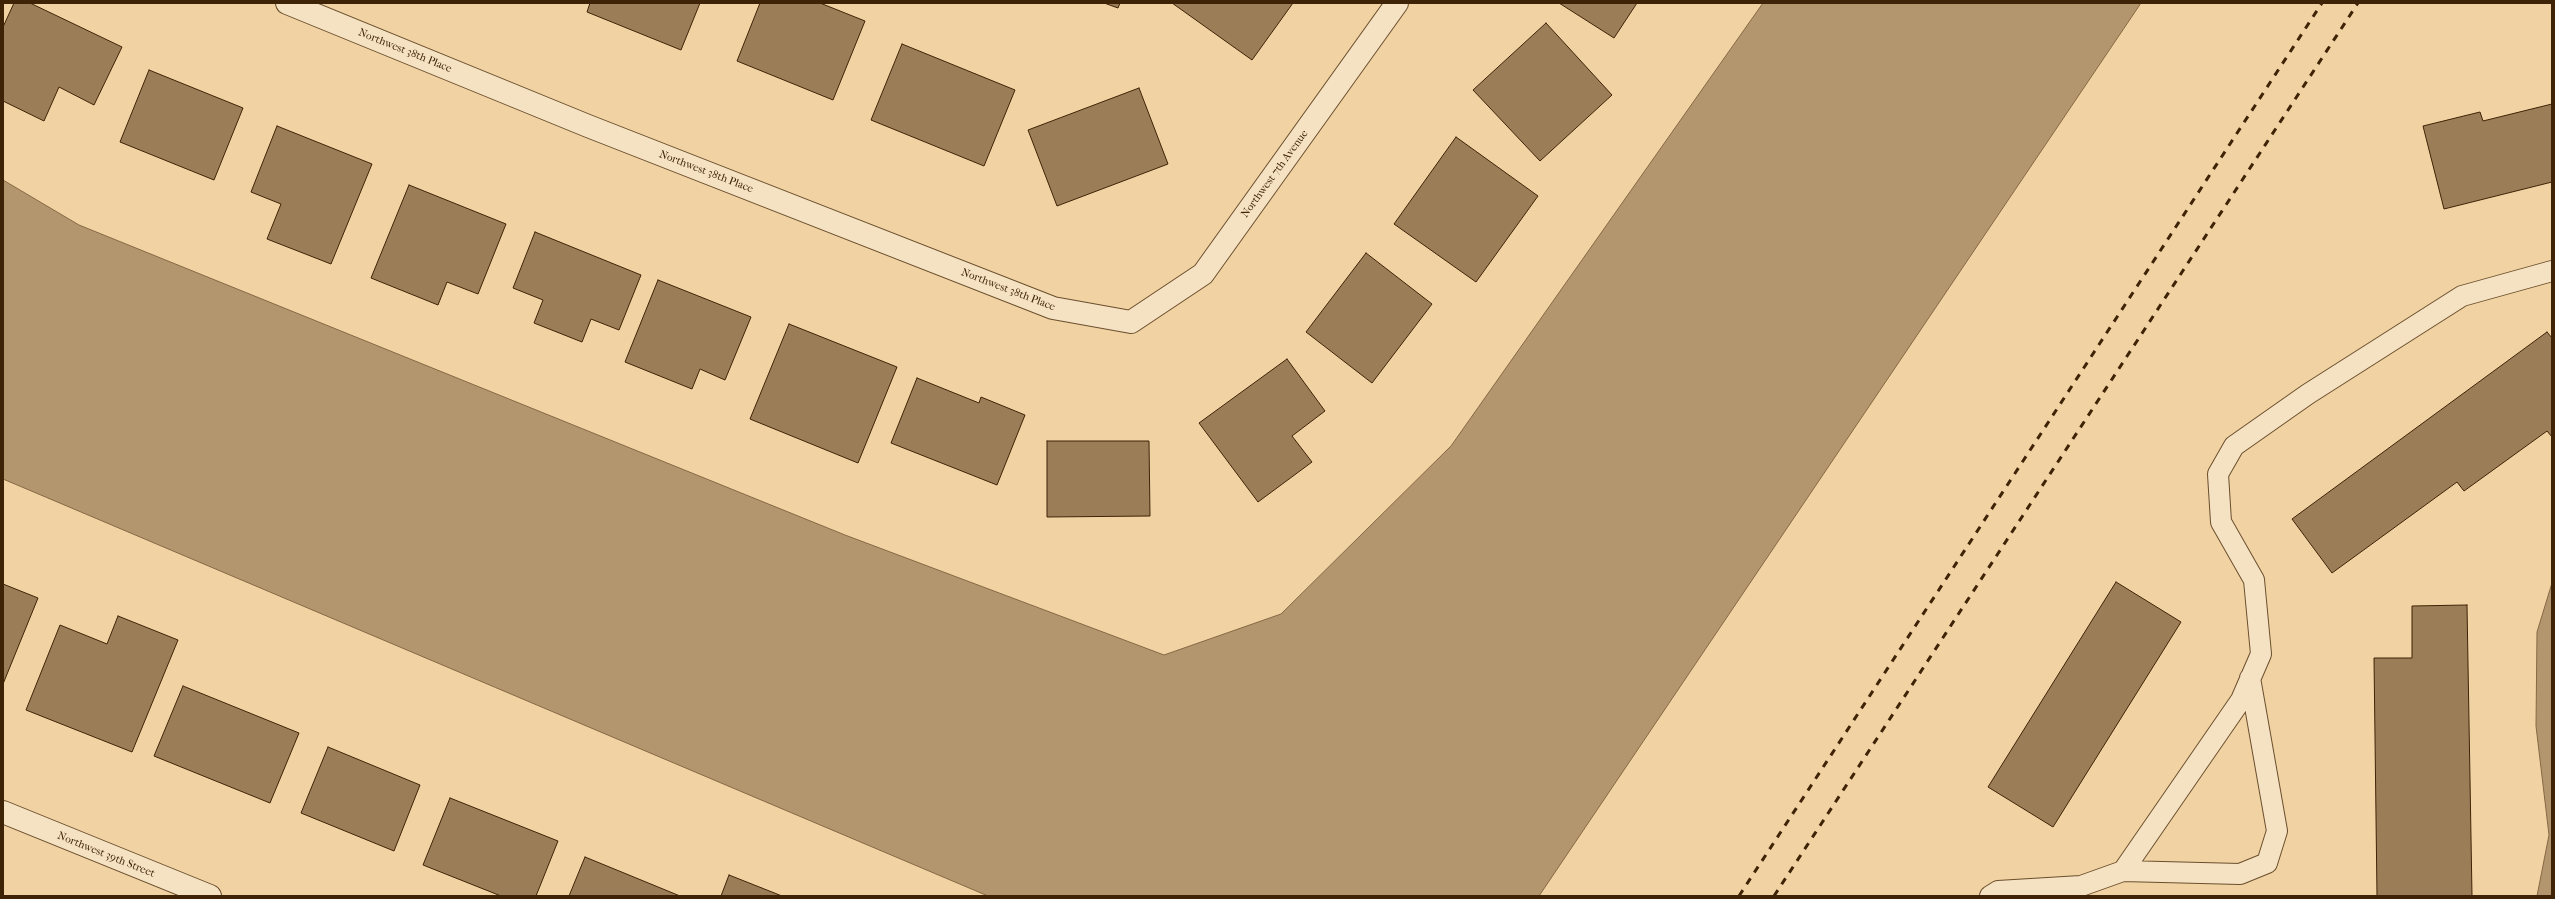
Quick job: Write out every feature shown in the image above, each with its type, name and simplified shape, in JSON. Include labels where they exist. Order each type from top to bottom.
[{"type":"street","name":"Northwest 38th Place","points":[[287,3],[588,126],[1053,308],[1131,322]]},
{"type":"street","name":"Northwest 7th Avenue","points":[[1131,322],[1203,274],[1397,3]]},
{"type":"street","name":"Northwest 39th Street","points":[[3,812],[210,896]]},
{"type":"lane","points":[[2123,871],[2241,700],[2261,654],[2254,580],[2221,522],[2218,474],[2234,446],[2308,394],[2462,296],[2552,271]]},
{"type":"lane","points":[[1990,896],[1998,891],[2081,886],[2123,871],[2240,874],[2267,863],[2277,830],[2250,678]]},
{"type":"shaded area","points":[[1763,3],[2141,3],[1539,896],[988,896],[3,479],[3,180],[79,225],[845,535],[1164,655],[1281,614],[1451,446]]},
{"type":"shaded area","points":[[2552,583],[2552,896],[2537,896],[2549,835],[2536,726],[2537,632]]},
{"type":"building","points":[[14,3],[30,3],[122,47],[94,105],[59,87],[44,121],[3,101],[3,27]]},
{"type":"building","points":[[590,3],[700,3],[681,50],[587,12]]},
{"type":"building","points":[[760,3],[820,3],[865,21],[833,100],[737,61]]},
{"type":"building","points":[[1104,3],[1120,3],[1118,8]]},
{"type":"building","points":[[1172,3],[1293,3],[1252,60]]},
{"type":"building","points":[[1559,3],[1637,3],[1614,38]]},
{"type":"building","points":[[1546,23],[1612,95],[1540,161],[1473,90]]},
{"type":"building","points":[[902,44],[1015,90],[984,166],[871,120]]},
{"type":"building","points":[[149,70],[243,108],[214,180],[120,142]]},
{"type":"building","points":[[1139,88],[1168,164],[1057,206],[1028,130]]},
{"type":"building","points":[[2552,104],[2552,182],[2444,209],[2423,126],[2480,112],[2483,121]]},
{"type":"building","points":[[277,126],[372,164],[331,264],[267,239],[281,204],[251,192]]},
{"type":"building","points":[[1456,137],[1538,196],[1476,282],[1394,224]]},
{"type":"building","points":[[409,185],[506,224],[478,294],[447,282],[438,305],[371,278]]},
{"type":"building","points":[[535,232],[641,275],[619,330],[591,319],[582,342],[534,323],[543,300],[513,288]]},
{"type":"building","points":[[1366,253],[1432,304],[1372,383],[1306,332]]},
{"type":"building","points":[[658,280],[751,317],[725,380],[700,369],[692,389],[625,362]]},
{"type":"building","points":[[789,324],[897,367],[858,463],[750,419]]},
{"type":"building","points":[[2547,332],[2552,338],[2552,437],[2547,431],[2464,491],[2457,482],[2332,573],[2292,519]]},
{"type":"building","points":[[1287,359],[1325,411],[1292,436],[1312,462],[1258,502],[1199,423]]},
{"type":"building","points":[[917,378],[979,403],[981,397],[1025,415],[997,485],[891,443]]},
{"type":"building","points":[[1047,441],[1149,441],[1150,516],[1047,517]]},
{"type":"building","points":[[2116,582],[2181,622],[2053,827],[1988,787]]},
{"type":"building","points":[[3,584],[38,598],[3,684]]},
{"type":"building","points":[[2467,605],[2472,896],[2377,896],[2374,658],[2412,658],[2412,606]]},
{"type":"building","points":[[118,616],[178,640],[132,752],[26,710],[60,625],[107,644]]},
{"type":"building","points":[[183,686],[299,733],[270,803],[154,756]]},
{"type":"building","points":[[328,747],[420,785],[394,851],[301,813]]},
{"type":"building","points":[[450,798],[558,841],[536,896],[501,896],[423,865]]},
{"type":"building","points":[[585,857],[680,896],[569,896]]},
{"type":"building","points":[[729,875],[782,896],[721,896]]},
{"type":"railway","points":[[1739,896],[2322,3]]},
{"type":"railway","points":[[1774,896],[2358,3]]}]
